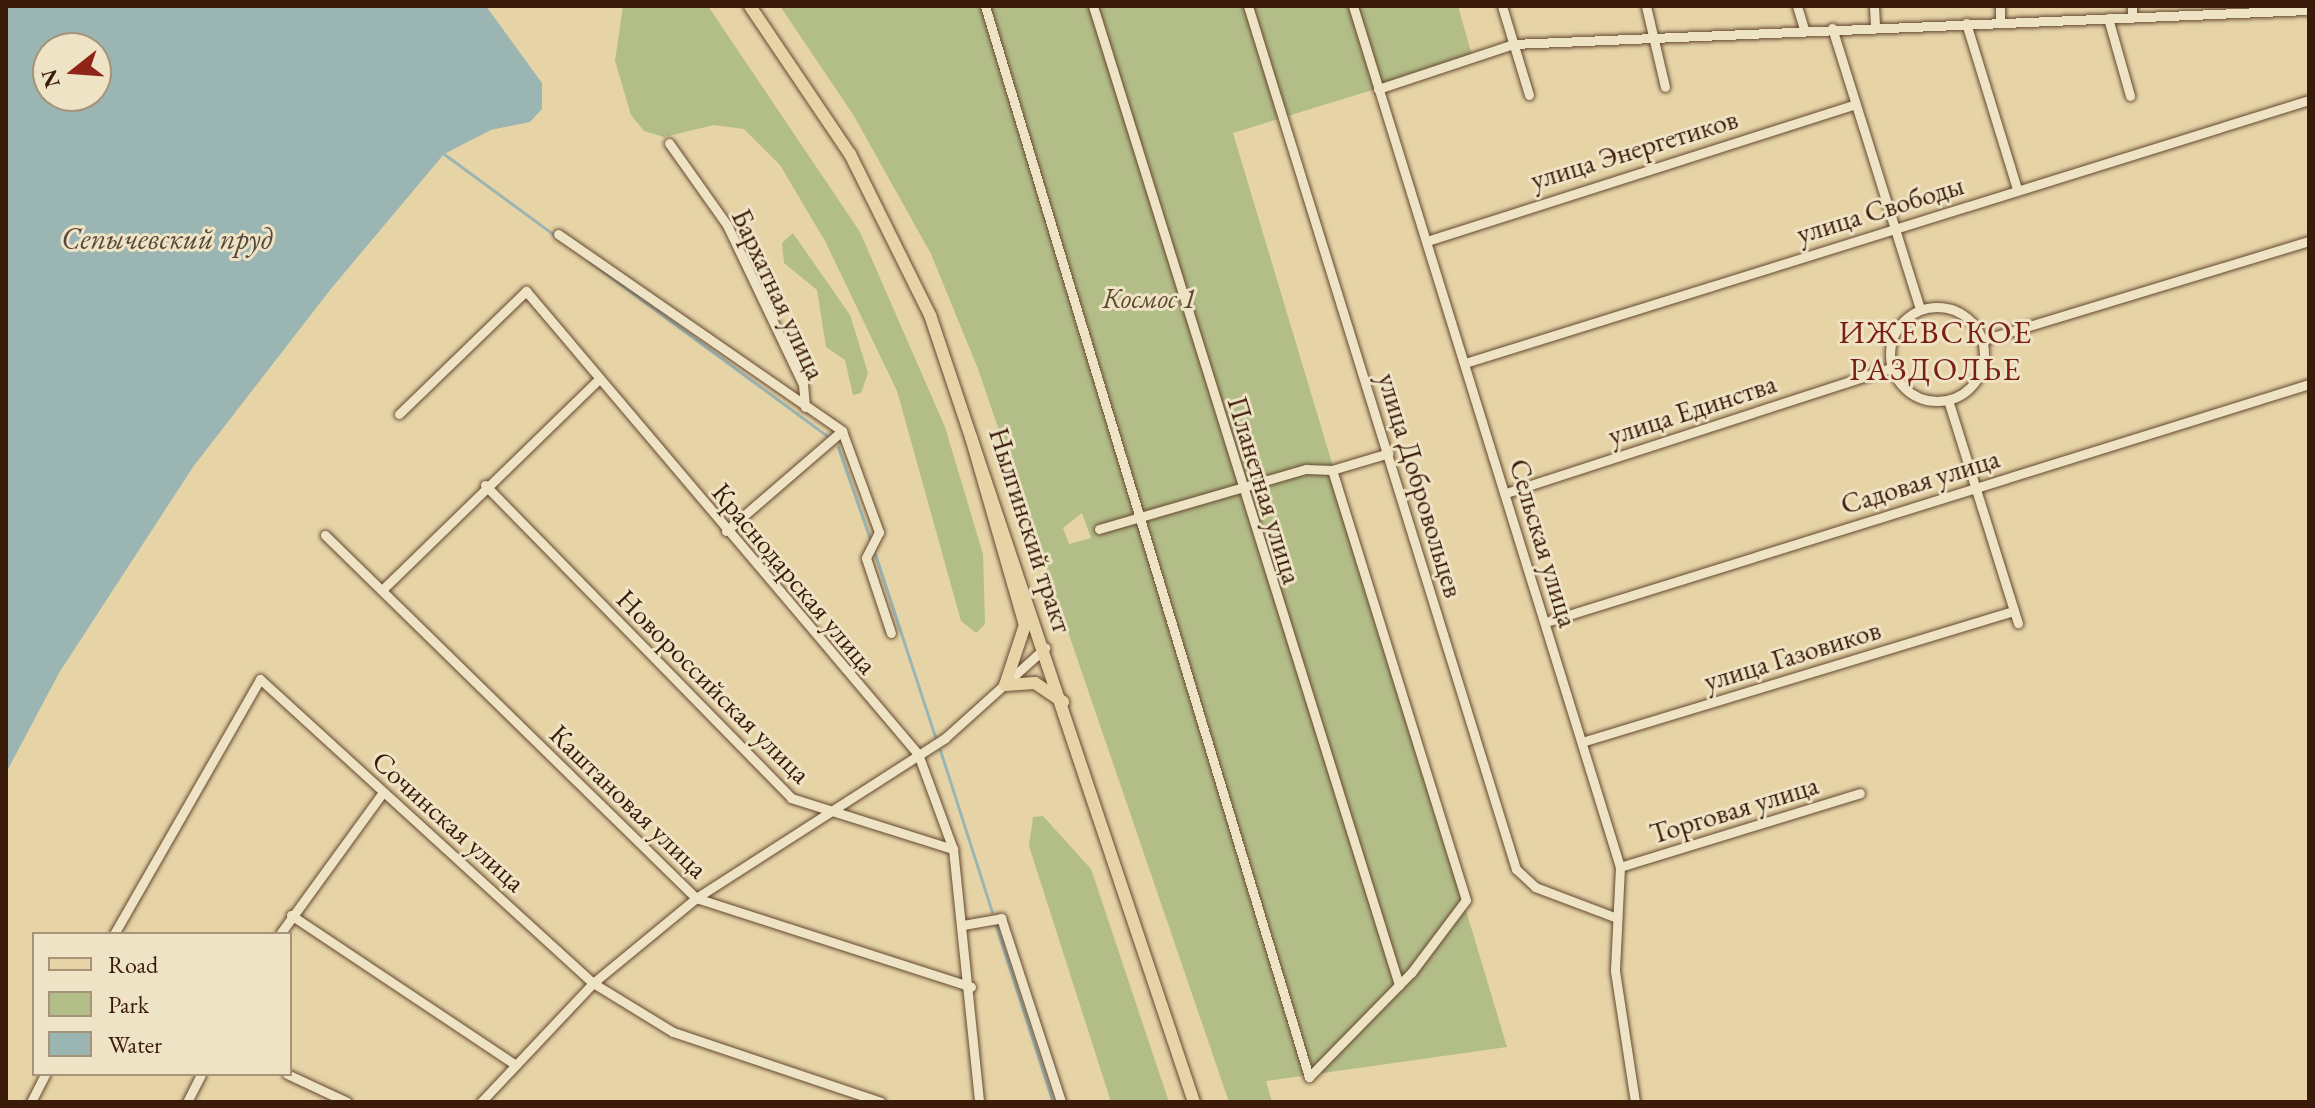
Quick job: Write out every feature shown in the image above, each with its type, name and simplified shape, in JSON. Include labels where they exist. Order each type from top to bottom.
[{"type":"main road","name":"Нылгинский тракт","points":[[750,6],[802,74],[899,243],[971,424],[1194,1102]]},
{"type":"main road","points":[[971,424],[972,454],[1025,625],[1005,685],[1035,683],[1063,702]]},
{"type":"street","points":[[985,6],[1309,1077],[1399,985],[1466,900],[1332,470]]},
{"type":"street","name":"Планетная улица","points":[[1093,6],[1241,488],[1399,985]]},
{"type":"street","name":"улица Добровольцев","points":[[1248,6],[1516,869],[1535,887],[1617,918]]},
{"type":"street","name":"Сельская улица","points":[[1353,6],[1620,867],[1615,971],[1635,1102]]},
{"type":"street","points":[[1502,6],[1529,95]]},
{"type":"street","points":[[1646,6],[1665,87]]},
{"type":"street","points":[[1797,6],[1804,29]]},
{"type":"street","points":[[1874,6],[1875,25]]},
{"type":"street","points":[[2000,6],[2000,22]]},
{"type":"street","points":[[2132,6],[2132,18]]},
{"type":"street","points":[[1378,89],[1513,44],[1875,25],[2132,18],[2260,9],[2309,10]]},
{"type":"street","points":[[2108,18],[2130,96]]},
{"type":"street","points":[[1966,23],[2017,189]]},
{"type":"street","points":[[1832,28],[1920,309]]},
{"type":"street","name":"улица Свободы","points":[[1465,363],[2309,100]]},
{"type":"street","name":"улица Энергетиков","points":[[1427,241],[1856,104]]},
{"type":"street","name":"Бархатная улица","points":[[669,143],[727,225],[803,384],[805,407],[842,431]]},
{"type":"street","points":[[558,234],[805,407]]},
{"type":"street","points":[[1983,340],[2309,241]]},
{"type":"street","name":"Краснодарская улица","points":[[399,414],[526,291],[726,531],[918,754],[953,849],[971,987],[979,1102]]},
{"type":"street","points":[[1920,309],[1965,315],[1983,340],[1974,384],[1948,400],[1907,391],[1891,368],[1898,327],[1920,309]]},
{"type":"street","name":"улица Единства","points":[[1506,493],[1891,368]]},
{"type":"street","points":[[382,590],[485,485],[599,379]]},
{"type":"street","name":"Садовая улица","points":[[1546,622],[2309,384]]},
{"type":"street","points":[[1948,400],[2018,623]]},
{"type":"street","points":[[726,531],[842,431],[879,532],[866,558],[891,633]]},
{"type":"street","points":[[1099,529],[1142,520],[1306,469],[1332,470],[1389,453]]},
{"type":"street","name":"Новороссийская улица","points":[[485,485],[771,782],[809,808],[825,809],[953,849]]},
{"type":"street","name":"Каштановая улица","points":[[325,535],[696,898],[971,987]]},
{"type":"street","name":"улица Газовиков","points":[[1582,742],[2014,611]]},
{"type":"street","points":[[481,1102],[593,983],[696,898],[825,809],[918,754],[1005,685],[1045,648]]},
{"type":"street","name":"Сочинская улица","points":[[115,932],[260,679],[593,983],[673,1032],[881,1102]]},
{"type":"street","points":[[281,932],[383,792]]},
{"type":"street","name":"Торговая улица","points":[[1620,867],[1860,793]]},
{"type":"street","points":[[291,915],[514,1064]]},
{"type":"street","points":[[963,925],[1001,918],[1061,1102]]},
{"type":"street","points":[[31,1102],[44,1076]]},
{"type":"street","points":[[187,1102],[200,1076]]},
{"type":"street","points":[[291,1076],[347,1102]]},
{"type":"green space","points":[[623,6],[708,6],[860,232],[945,427],[983,554],[985,624],[976,633],[961,621],[897,391],[825,241],[780,165],[744,129],[714,125],[664,137],[644,131],[631,115],[615,61]]},
{"type":"green space","name":"Космос 1","points":[[780,6],[1458,6],[1473,59],[1233,133],[1507,1047],[1266,1081],[1272,1102],[1229,1102],[978,369],[931,254],[854,116]],"holes":[[[1082,513],[1091,538],[1069,544],[1063,528]]]},
{"type":"green space","points":[[793,233],[850,315],[868,373],[861,393],[853,395],[845,360],[826,347],[817,290],[784,263],[782,243]]},
{"type":"green space","points":[[1043,816],[1091,869],[1169,1102],[1111,1102],[1029,846],[1033,817]]},
{"type":"water","name":"Сепычевский пруд","points":[[6,6],[486,6],[542,83],[542,109],[530,122],[491,130],[444,154],[330,290],[193,467],[59,673],[6,773]]},
{"type":"waterway","points":[[444,154],[557,237]]},
{"type":"waterway","points":[[589,261],[827,436]]},
{"type":"waterway","points":[[838,447],[870,539]]},
{"type":"waterway","points":[[875,554],[935,737]]},
{"type":"waterway","points":[[940,750],[992,912]]},
{"type":"waterway","points":[[996,926],[1053,1102]]},
{"type":"district","name":"ИЖЕВСКОЕ РАЗДОЛЬЕ","points":[[1936,352]]}]
